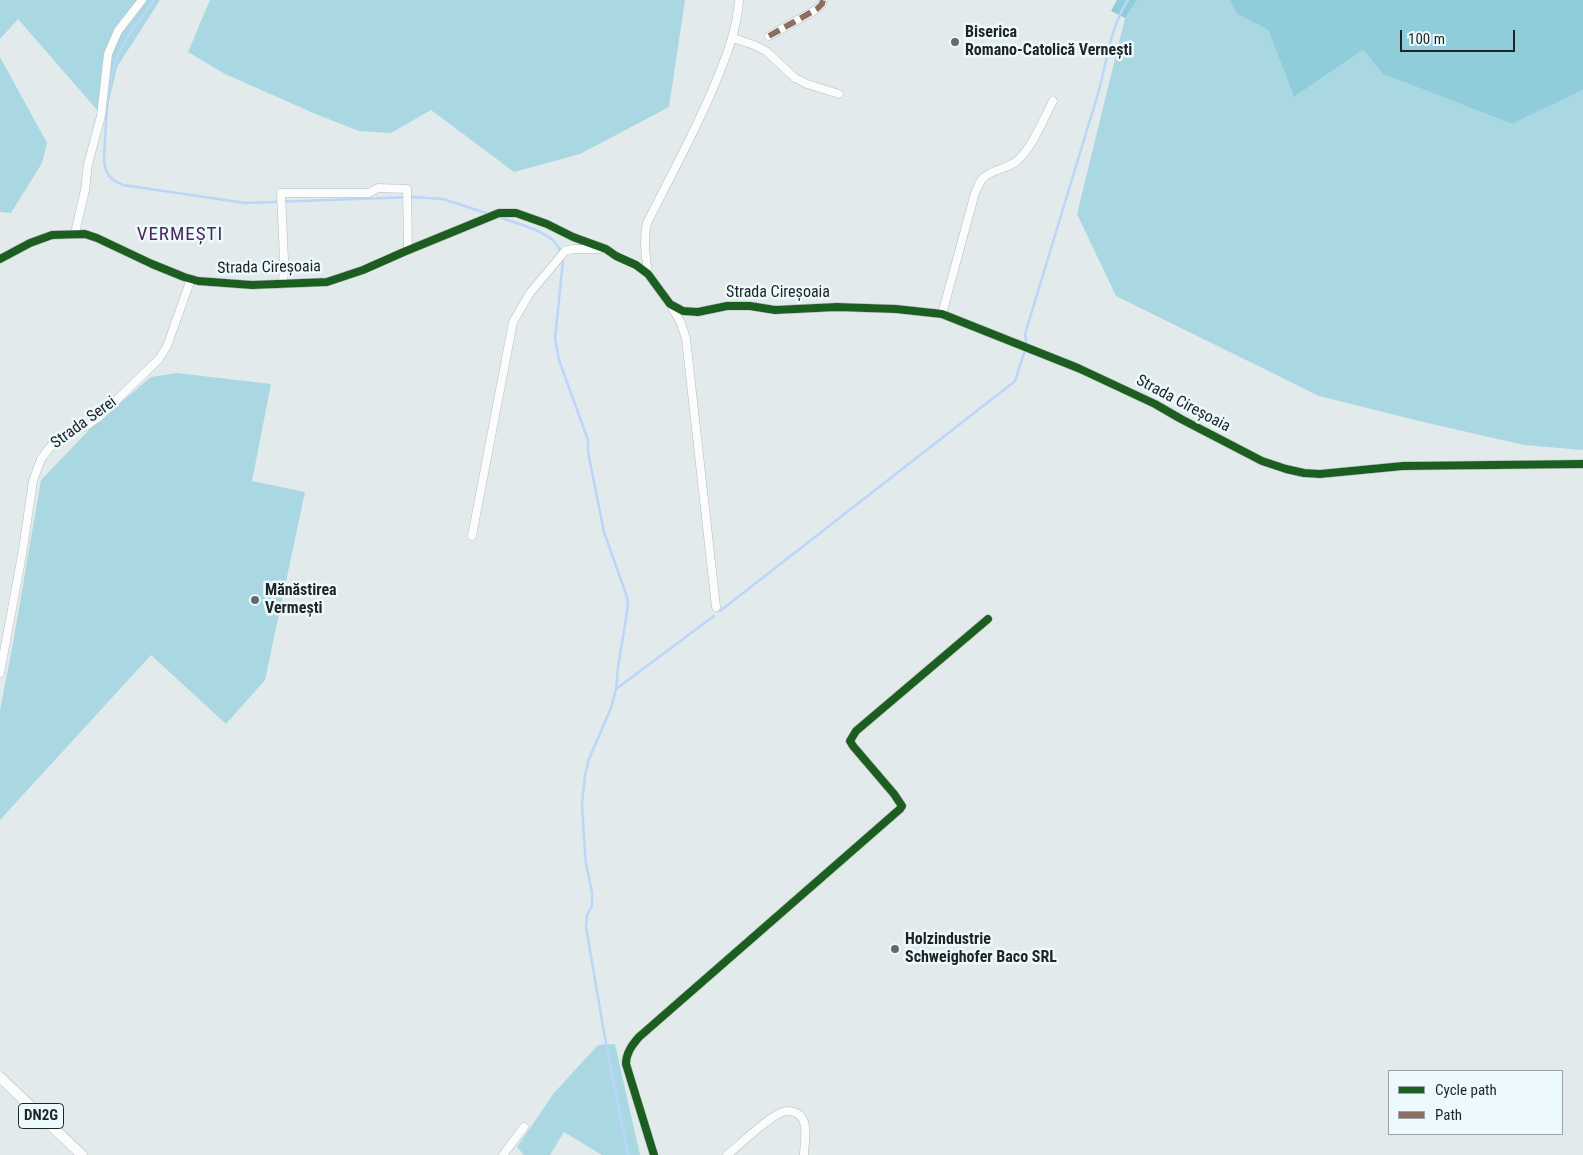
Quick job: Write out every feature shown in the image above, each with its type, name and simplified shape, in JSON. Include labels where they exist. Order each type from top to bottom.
[{"type":"main road","name":"DN2G","points":[[0,1077],[82,1155]]},
{"type":"street","points":[[76,233],[88,164],[101,116],[108,54],[118,31],[142,0]]},
{"type":"street","points":[[648,274],[645,250],[647,223],[698,124],[732,38],[738,14],[738,0]]},
{"type":"street","points":[[769,36],[817,9],[823,0]]},
{"type":"street","points":[[732,38],[766,51],[795,78],[839,94]]},
{"type":"street","points":[[942,314],[981,180],[990,172],[1018,161],[1039,128],[1052,101]]},
{"type":"street","points":[[283,284],[284,260],[281,193],[369,193],[378,188],[407,189],[408,250]]},
{"type":"street","name":"Strada Cireșoaia","points":[[0,259],[35,241],[52,235],[76,233],[97,238],[144,260],[191,279],[208,283],[252,285],[328,282],[364,270],[500,213],[512,212],[547,224],[573,237],[606,249],[636,265],[648,274],[670,304],[683,311],[698,312],[727,306],[750,306],[775,310],[837,307],[896,309],[942,314],[1078,368],[1155,404],[1262,461],[1286,469],[1320,474],[1403,466],[1583,464]]},
{"type":"street","points":[[472,536],[513,322],[530,293],[565,251],[573,249],[606,249]]},
{"type":"street","name":"Strada Serei","points":[[0,674],[33,481],[41,459],[50,447],[66,434],[86,426],[99,417],[160,359],[167,346],[191,279]]},
{"type":"street","points":[[670,304],[681,323],[686,339],[716,607]]},
{"type":"street","points":[[654,1155],[626,1064],[630,1048],[640,1037],[900,809],[902,806],[894,794],[852,746],[850,741],[856,731],[988,619]]},
{"type":"street","points":[[727,1155],[774,1117],[786,1111],[798,1114],[804,1120],[804,1155]]},
{"type":"street","points":[[503,1155],[524,1127]]},
{"type":"shaded area","points":[[0,0],[160,0],[117,67],[105,119],[18,19],[0,39]]},
{"type":"shaded area","points":[[210,0],[685,0],[669,107],[580,154],[514,172],[431,110],[391,133],[359,131],[225,74],[188,52]]},
{"type":"shaded area","points":[[1117,0],[1137,0],[1125,18],[1111,11]]},
{"type":"shaded area","points":[[1137,0],[1229,0],[1237,14],[1268,30],[1294,97],[1363,50],[1383,74],[1512,124],[1583,90],[1583,450],[1524,445],[1319,396],[1116,296],[1077,214],[1125,18]]},
{"type":"shaded area","points":[[1229,0],[1583,0],[1583,90],[1512,124],[1383,74],[1363,50],[1294,97],[1268,30],[1237,14]]},
{"type":"shaded area","points":[[0,57],[47,143],[42,163],[11,213],[0,212]]},
{"type":"shaded area","points":[[177,373],[271,384],[252,481],[305,492],[265,680],[226,724],[151,655],[0,820],[0,710],[41,480],[92,427],[151,377]]},
{"type":"shaded area","points":[[615,1044],[640,1155],[602,1155],[564,1132],[550,1155],[524,1155],[517,1147],[554,1093],[598,1045]]},
{"type":"waterway","points":[[154,0],[125,42],[113,70],[108,103],[104,158],[105,168],[114,180],[123,185],[245,203],[412,197],[443,199],[489,214]]},
{"type":"waterway","points":[[1026,342],[1025,334],[1097,97],[1112,35],[1128,0]]},
{"type":"waterway","points":[[498,217],[543,233],[557,244],[560,251]]},
{"type":"waterway","points":[[563,260],[555,339],[559,360],[588,440],[588,452],[604,532],[627,597],[628,606],[616,689],[611,708],[589,759],[582,804],[586,864],[592,892],[592,906],[587,915],[586,927],[606,1044],[628,1155]]},
{"type":"waterway","points":[[720,611],[1015,381],[1025,350]]},
{"type":"waterway","points":[[616,689],[714,616]]},
{"type":"marked path","points":[[769,36],[817,9],[823,0]]},
{"type":"cycle path","points":[[0,259],[30,243],[52,235],[85,234],[152,264],[198,281],[252,285],[327,282],[363,270],[499,213],[516,213],[606,249],[636,265],[648,274],[670,304],[683,311],[698,312],[727,306],[750,306],[775,310],[837,307],[896,309],[942,314],[1078,368],[1155,404],[1262,461],[1286,469],[1320,474],[1403,466],[1583,464]]},
{"type":"cycle path","points":[[654,1155],[626,1064],[627,1056],[632,1046],[639,1037],[900,809],[902,806],[894,794],[850,741],[856,731],[988,619]]},
{"type":"place","name":"Biserica Romano-Catolică Vernești","points":[[955,42]]},
{"type":"place","name":"Mănăstirea Vermești","points":[[255,600]]},
{"type":"place","name":"Holzindustrie Schweighofer Baco SRL","points":[[895,949]]},
{"type":"district","name":"VERMEȘTI","points":[[180,235]]}]
